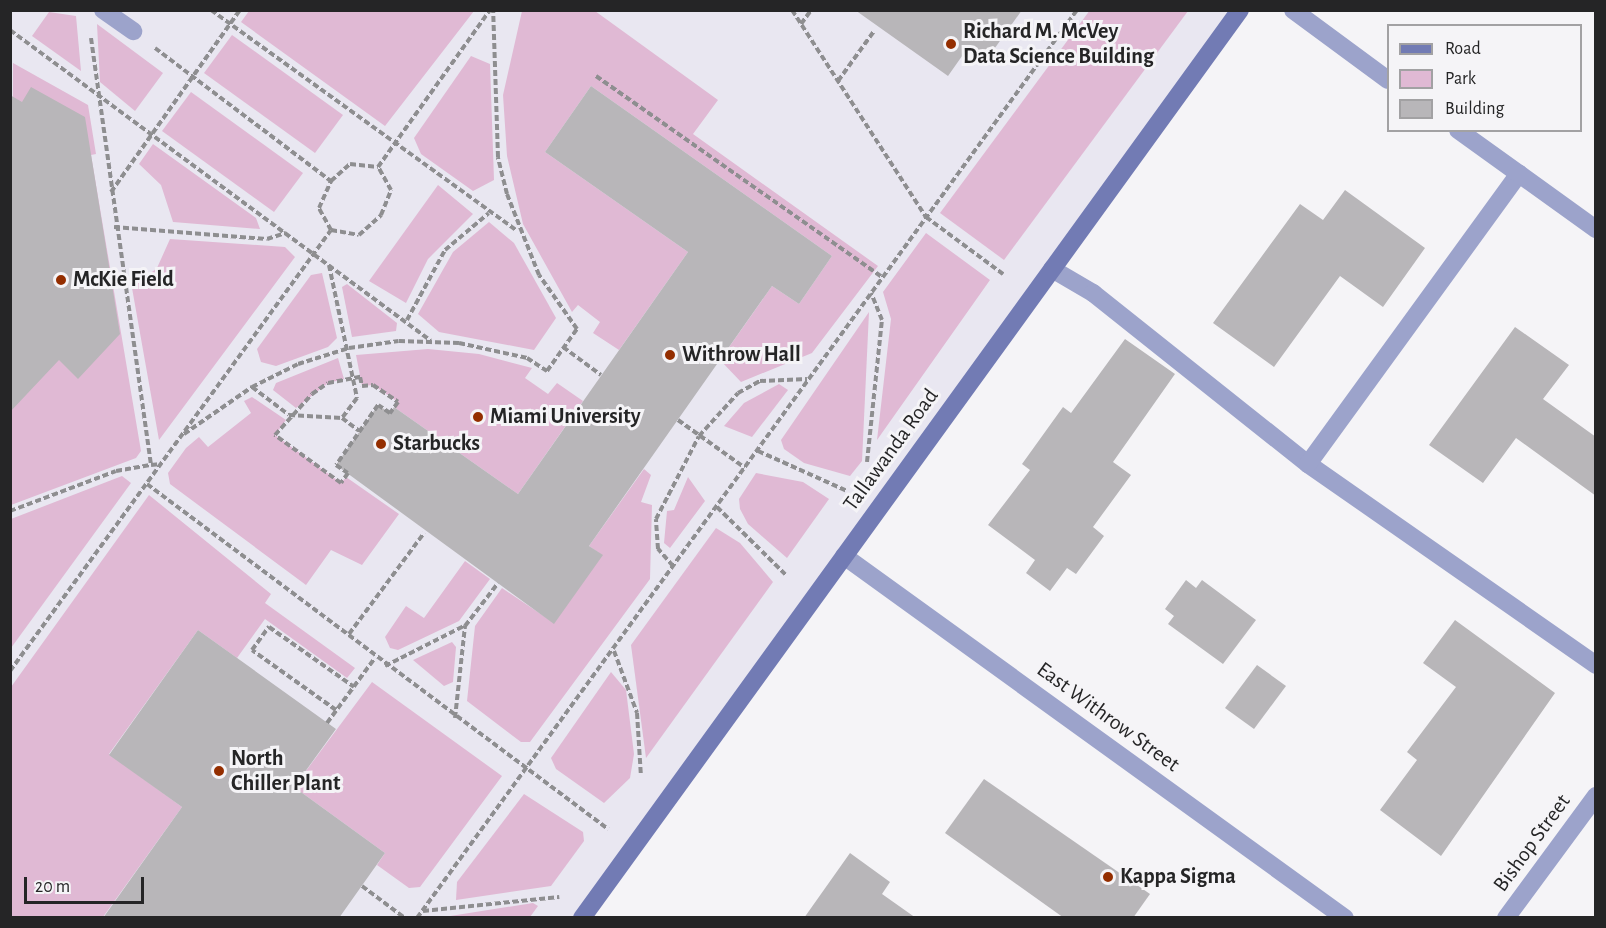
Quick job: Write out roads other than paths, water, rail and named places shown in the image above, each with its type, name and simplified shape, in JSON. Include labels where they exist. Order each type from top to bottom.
[{"type":"street","points":[[103,10],[133,31]]},
{"type":"street","name":"Tallawanda Road","points":[[582,918],[1240,10]]},
{"type":"street","points":[[1293,10],[1387,79]]},
{"type":"street","points":[[1461,132],[1596,230]]},
{"type":"street","points":[[1308,464],[1518,174]]},
{"type":"street","points":[[1052,269],[1093,292],[1308,464],[1596,665]]},
{"type":"street","name":"East Withrow Street","points":[[844,556],[1345,918]]},
{"type":"street","name":"Bishop Street","points":[[1506,918],[1596,796]]},
{"type":"place","name":"Richard M. McVey Data Science Building","points":[[951,44]]},
{"type":"place","name":"McKie Field","points":[[61,280]]},
{"type":"place","name":"Withrow Hall","points":[[670,355]]},
{"type":"place","name":"Miami University","points":[[478,417]]},
{"type":"place","name":"Starbucks","points":[[381,444]]},
{"type":"place","name":"North Chiller Plant","points":[[219,771]]},
{"type":"place","name":"Kappa Sigma","points":[[1108,877]]}]
